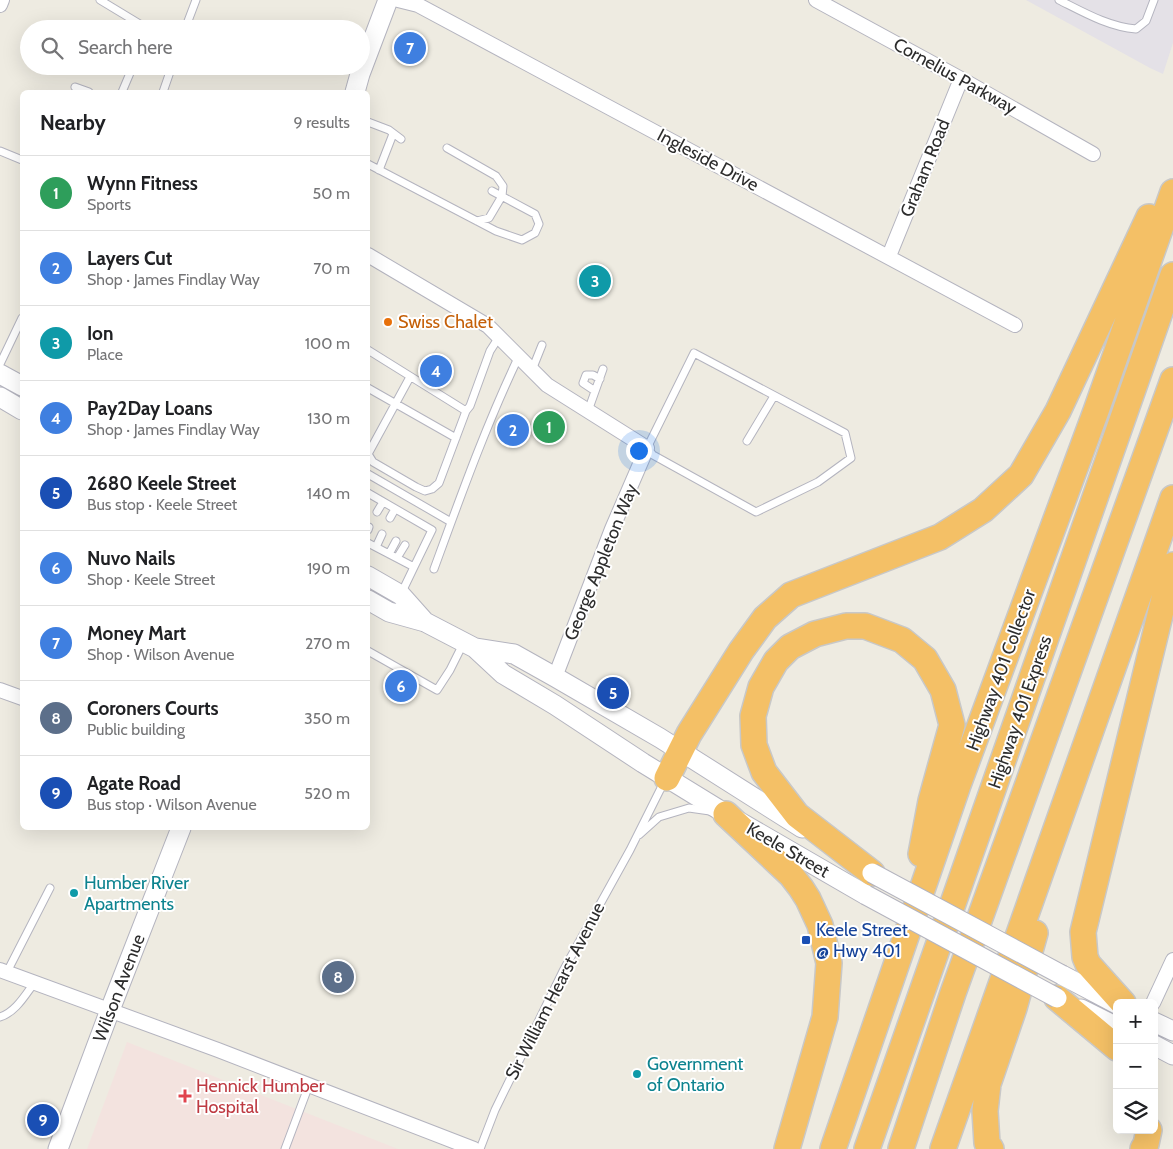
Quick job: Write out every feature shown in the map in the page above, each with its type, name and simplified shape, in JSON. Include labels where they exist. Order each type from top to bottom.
[{"type":"highway","points":[[667,778],[689,734],[764,618],[791,595],[940,537],[983,510],[1021,476],[1058,410],[1158,198],[1173,183]]},
{"type":"highway","name":"Highway 401 Collector","points":[[833,1149],[962,775],[1096,411],[1173,192]]},
{"type":"highway","name":"Highway 401 Express","points":[[867,1149],[1173,275]]},
{"type":"highway","name":"Highway 401 Express","points":[[900,1149],[953,993],[1173,380]]},
{"type":"highway","points":[[943,1149],[1173,498]]},
{"type":"highway","points":[[1119,999],[1088,964],[1085,957],[1083,932],[1168,578],[1173,565]]},
{"type":"highway","points":[[869,884],[797,815],[764,772],[754,745],[752,716],[761,687],[776,661],[790,646],[815,634],[846,626],[865,626],[902,640],[925,659],[943,690],[952,725],[931,801],[907,933]]},
{"type":"highway","points":[[991,1149],[987,1143],[985,1111],[988,1084],[1014,1008],[1082,758]]},
{"type":"highway","points":[[726,814],[778,862],[801,888],[820,925],[829,964],[825,1017],[787,1149]]},
{"type":"highway","points":[[1060,986],[1113,1044]]},
{"type":"highway","points":[[1143,1149],[1148,1134]]},
{"type":"main road","points":[[370,48],[388,0]]},
{"type":"main road","points":[[356,90],[360,75]]},
{"type":"main road","points":[[0,374],[20,385]]},
{"type":"main road","points":[[0,397],[20,409]]},
{"type":"main road","name":"Keele Street","points":[[370,577],[401,595],[425,622]]},
{"type":"main road","name":"Keele Street","points":[[370,601],[389,612],[425,622],[469,645],[503,674],[726,814],[869,884],[1060,986],[1113,1024]]},
{"type":"main road","name":"Keele Street","points":[[469,645],[514,654],[681,751],[869,884]]},
{"type":"main road","name":"Wilson Avenue","points":[[58,1149],[180,830]]},
{"type":"main road","name":"Keele Street","points":[[1060,986],[1113,1003]]},
{"type":"main road","points":[[1158,1024],[1173,1031]]},
{"type":"main road","points":[[1158,1047],[1173,1055]]},
{"type":"street","points":[[0,5],[2,0]]},
{"type":"street","name":"Ingleside Drive","points":[[398,0],[418,5],[1015,325]]},
{"type":"street","name":"Cornelius Parkway","points":[[816,0],[1093,154]]},
{"type":"street","name":"Graham Road","points":[[889,256],[961,79]]},
{"type":"street","points":[[370,256],[488,326],[547,386],[647,448]]},
{"type":"street","name":"George Appleton Way","points":[[555,677],[612,529],[647,448]]},
{"type":"street","points":[[0,690],[20,697]]},
{"type":"street","points":[[1155,999],[1173,960]]},
{"type":"street","points":[[4,971],[474,1149]]},
{"type":"lane","points":[[100,0],[133,20]]},
{"type":"lane","points":[[189,20],[196,0]]},
{"type":"lane","points":[[1059,0],[1099,19],[1127,29],[1136,30],[1146,20],[1154,0]]},
{"type":"lane","points":[[123,90],[129,75]]},
{"type":"lane","points":[[163,90],[169,75]]},
{"type":"lane","points":[[76,88],[82,90]]},
{"type":"lane","points":[[370,123],[389,130],[401,139]]},
{"type":"lane","points":[[379,170],[393,134]]},
{"type":"lane","points":[[447,148],[496,176],[503,186],[502,196],[490,218],[477,221]]},
{"type":"lane","points":[[0,151],[20,159]]},
{"type":"lane","points":[[370,165],[496,231],[522,240],[535,233],[539,224],[535,214],[492,191]]},
{"type":"lane","points":[[0,364],[20,322]]},
{"type":"lane","points":[[370,457],[373,462],[425,491],[432,489],[439,483],[490,351],[500,337]]},
{"type":"lane","points":[[532,370],[542,345]]},
{"type":"lane","points":[[370,351],[466,410]]},
{"type":"lane","points":[[694,354],[845,433],[851,458],[818,482],[756,512],[653,455],[647,448],[694,354]]},
{"type":"lane","points":[[434,569],[506,383],[519,356]]},
{"type":"lane","points":[[588,411],[603,369]]},
{"type":"lane","points":[[595,391],[583,383],[586,375],[593,375],[600,379]]},
{"type":"lane","points":[[370,450],[410,377]]},
{"type":"lane","points":[[370,389],[456,438]]},
{"type":"lane","points":[[747,441],[774,396]]},
{"type":"lane","points":[[370,475],[451,522]]},
{"type":"lane","points":[[370,494],[432,530],[401,595]]},
{"type":"lane","points":[[377,512],[383,502]]},
{"type":"lane","points":[[390,518],[395,509]]},
{"type":"lane","points":[[405,526],[410,517]]},
{"type":"lane","points":[[412,530],[417,522]]},
{"type":"lane","points":[[376,547],[382,534]]},
{"type":"lane","points":[[390,554],[396,541]]},
{"type":"lane","points":[[370,544],[414,567]]},
{"type":"lane","points":[[398,558],[405,546]]},
{"type":"lane","points":[[370,652],[437,690],[469,645]]},
{"type":"lane","name":"Sir William Hearst Avenue","points":[[480,1149],[495,1110],[563,971],[637,837],[667,778]]},
{"type":"lane","name":"Sir William Hearst Avenue","points":[[637,837],[659,817],[683,809],[690,808],[726,814]]},
{"type":"lane","points":[[4,971],[50,888]]},
{"type":"lane","points":[[0,1017],[6,1015],[17,1006],[35,982]]},
{"type":"lane","points":[[285,1149],[309,1085]]},
{"type":"shaded area","points":[[1026,0],[1173,0],[1173,43],[1163,74],[1150,68]]},
{"type":"shaded area","name":"Hennick Humber Hospital","points":[[127,1042],[398,1149],[87,1149]]},
{"type":"place","name":"Money Mart","points":[[410,48]]},
{"type":"place","name":"Ion","points":[[595,281]]},
{"type":"place","name":"Swiss Chalet","points":[[388,322]]},
{"type":"place","name":"Pay2Day Loans","points":[[436,371]]},
{"type":"place","name":"Wynn Fitness","points":[[549,427]]},
{"type":"place","name":"Layers Cut","points":[[513,430]]},
{"type":"place","name":"Nuvo Nails","points":[[401,686]]},
{"type":"place","name":"2680 Keele Street","points":[[613,693]]},
{"type":"place","name":"Humber River Apartments","points":[[74,893]]},
{"type":"place","name":"Keele Street @ Hwy 401","points":[[806,940]]},
{"type":"place","name":"Coroners Courts","points":[[338,977]]},
{"type":"place","name":"Government of Ontario","points":[[637,1074]]},
{"type":"place","name":"Hennick Humber Hospital","points":[[185,1096]]},
{"type":"place","name":"Agate Road","points":[[43,1120]]}]
